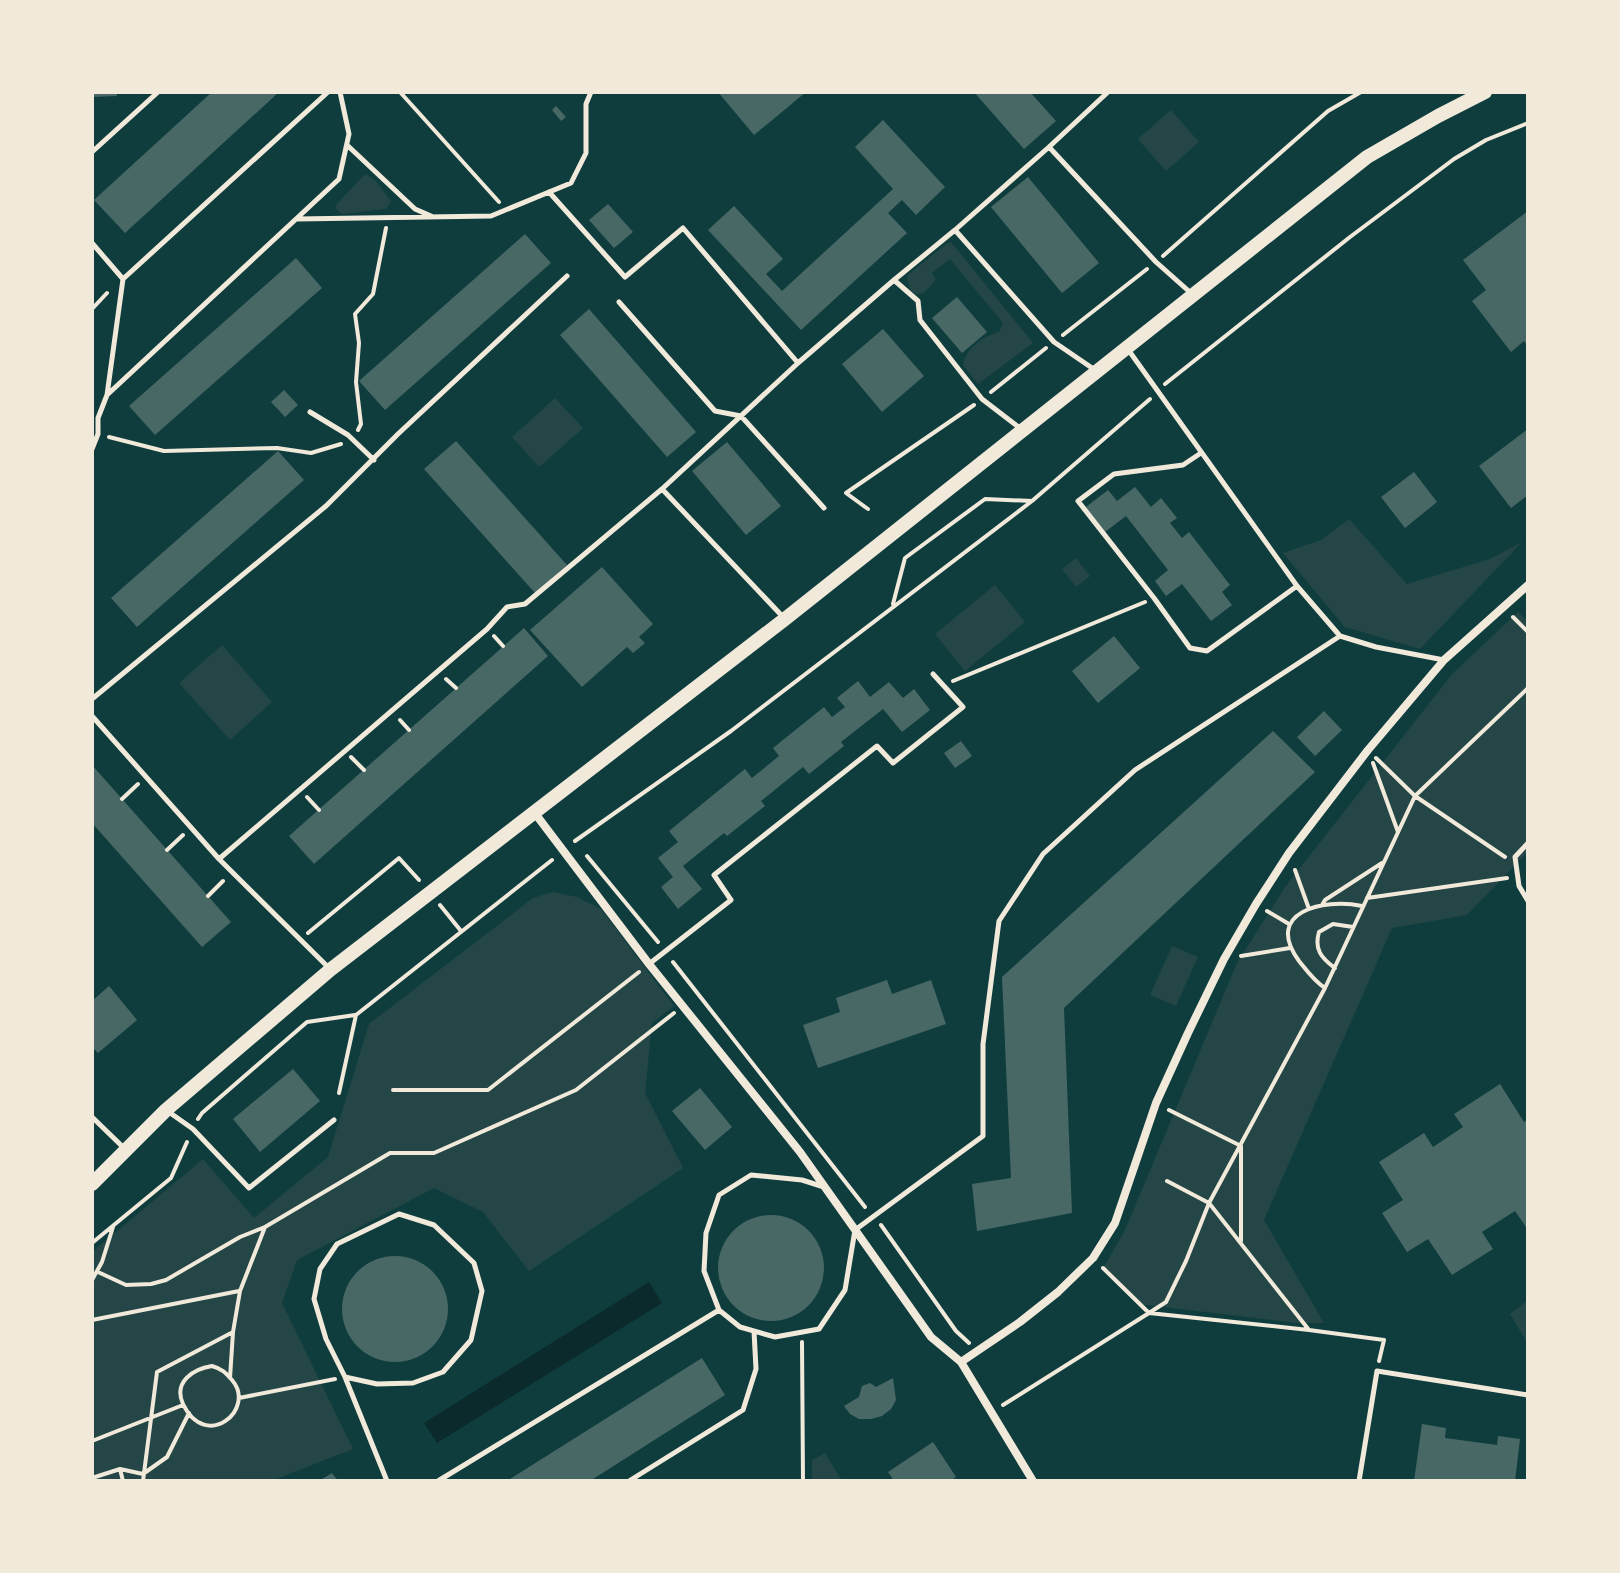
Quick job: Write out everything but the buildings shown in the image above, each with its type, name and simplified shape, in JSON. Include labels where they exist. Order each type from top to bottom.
[{"type":"main road","points":[[92,1184],[166,1110],[330,970],[785,619],[1367,157],[1485,92]]},
{"type":"street","points":[[961,1362],[1058,1292],[1093,1258],[1115,1223],[1156,1103],[1224,959],[1256,904],[1289,853],[1368,750],[1444,660],[1528,585]]},
{"type":"street","points":[[534,812],[649,964],[800,1152],[931,1337],[961,1362],[1033,1481]]},
{"type":"lane","points":[[92,152],[158,92]]},
{"type":"lane","points":[[92,449],[98,434],[98,418],[107,395],[123,279],[328,92]]},
{"type":"lane","points":[[107,395],[339,179],[349,134],[340,92]]},
{"type":"lane","points":[[296,219],[491,216],[571,183],[586,153],[586,104],[591,92]]},
{"type":"lane","points":[[219,859],[487,629],[507,607],[525,604],[662,489],[798,363],[955,230],[1108,92]]},
{"type":"lane","points":[[347,145],[415,209],[432,217]]},
{"type":"lane","points":[[1049,147],[1156,262],[1193,295]]},
{"type":"lane","points":[[549,192],[625,277],[683,228],[798,363]]},
{"type":"lane","points":[[955,230],[1054,342],[1096,371]]},
{"type":"lane","points":[[92,243],[123,279]]},
{"type":"lane","points":[[92,699],[326,506],[567,276]]},
{"type":"lane","points":[[894,280],[918,301],[920,320],[982,399],[1022,430]]},
{"type":"lane","points":[[619,302],[715,411],[741,416],[824,508]]},
{"type":"lane","points":[[1126,347],[1297,586],[1340,636],[1376,647],[1444,660]]},
{"type":"lane","points":[[310,412],[354,440],[374,460]]},
{"type":"lane","points":[[1201,453],[1183,465],[1114,474],[1078,501],[1190,648],[1207,651],[1297,586]]},
{"type":"lane","points":[[662,489],[785,619]]},
{"type":"lane","points":[[825,1187],[802,1180],[751,1175],[719,1195],[706,1233],[704,1271],[719,1310],[740,1327],[775,1337],[819,1329],[845,1290],[855,1230],[983,1136],[983,1044],[999,921],[1043,854],[1135,770],[1340,636]]},
{"type":"lane","points":[[649,964],[731,900],[714,875],[877,746],[893,763],[963,707],[933,674]]},
{"type":"lane","points":[[92,716],[219,859],[330,970]]},
{"type":"lane","points":[[1528,843],[1515,857],[1519,886],[1528,901]]},
{"type":"lane","points":[[166,1110],[193,1129],[249,1188],[334,1120]]},
{"type":"lane","points":[[92,1117],[126,1151]]},
{"type":"lane","points":[[345,1377],[377,1384],[413,1383],[443,1372],[471,1340],[482,1291],[474,1263],[434,1225],[399,1214],[337,1244],[320,1269],[314,1299],[326,1339],[345,1377],[387,1481]]},
{"type":"lane","points":[[438,1481],[719,1310]]},
{"type":"lane","points":[[629,1481],[743,1410],[756,1369],[754,1331]]},
{"type":"lane","points":[[1359,1481],[1377,1371],[1528,1395]]},
{"type":"path","points":[[400,92],[506,210]]},
{"type":"path","points":[[868,509],[846,493],[982,399],[1156,262],[1328,111],[1361,92]]},
{"type":"path","points":[[92,1243],[171,1178],[202,1113],[307,1022],[356,1015],[562,851],[731,731],[1032,501],[1157,392],[1327,255],[1454,159],[1486,140],[1528,123]]},
{"type":"path","points":[[98,434],[164,451],[277,448],[311,453],[354,440],[361,424],[356,382],[359,343],[355,314],[373,294],[388,217]]},
{"type":"path","points":[[893,607],[905,558],[985,499],[1032,501]]},
{"type":"path","points":[[943,685],[1154,598]]},
{"type":"path","points":[[1503,606],[1528,632]]},
{"type":"path","points":[[992,1412],[1166,1302],[1209,1203],[1325,988],[1415,796],[1528,688]]},
{"type":"path","points":[[1368,750],[1415,796],[1514,864],[1519,886]]},
{"type":"path","points":[[1368,750],[1398,832]]},
{"type":"path","points":[[122,799],[146,776]]},
{"type":"path","points":[[167,850],[191,828]]},
{"type":"path","points":[[585,853],[874,1216],[956,1331],[978,1352]]},
{"type":"path","points":[[1289,853],[1309,909]]},
{"type":"path","points":[[300,940],[399,858],[461,931]]},
{"type":"path","points":[[1322,905],[1384,862]]},
{"type":"path","points":[[208,896],[232,872]]},
{"type":"path","points":[[1367,898],[1515,877]]},
{"type":"path","points":[[1325,988],[1310,975],[1290,948],[1287,937],[1289,924],[1298,915],[1322,905],[1346,903],[1363,907]]},
{"type":"path","points":[[1256,904],[1289,924]]},
{"type":"path","points":[[1335,968],[1317,949],[1319,932],[1333,924],[1353,927]]},
{"type":"path","points":[[1224,959],[1290,948]]},
{"type":"path","points":[[393,1090],[488,1090],[649,964]]},
{"type":"path","points":[[98,1272],[126,1285],[166,1280],[240,1237],[265,1227],[390,1153],[434,1153],[576,1090],[682,1006]]},
{"type":"path","points":[[339,1093],[356,1015]]},
{"type":"path","points":[[1156,1103],[1241,1146]]},
{"type":"path","points":[[1241,1146],[1241,1243]]},
{"type":"path","points":[[1167,1181],[1209,1203],[1309,1330]]},
{"type":"path","points":[[92,1280],[98,1272],[114,1225]]},
{"type":"path","points":[[230,1378],[240,1291],[265,1227]]},
{"type":"path","points":[[1093,1258],[1149,1313],[1384,1340],[1377,1371]]},
{"type":"path","points":[[92,1320],[240,1291]]},
{"type":"path","points":[[143,1481],[157,1372],[233,1332]]},
{"type":"path","points":[[802,1332],[803,1481]]},
{"type":"path","points":[[212,1366],[223,1369],[238,1387],[239,1398],[236,1410],[229,1419],[219,1425],[207,1426],[196,1423],[183,1405],[180,1394],[183,1382],[190,1373],[212,1366]]},
{"type":"path","points":[[239,1398],[345,1377]]},
{"type":"path","points":[[92,1441],[183,1405]]},
{"type":"path","points":[[92,1478],[120,1469],[143,1474],[167,1457],[189,1413]]},
{"type":"path","points":[[120,1469],[123,1481]]},
{"type":"shaded area","points":[[1171,110],[1199,142],[1166,171],[1138,139]]},
{"type":"shaded area","points":[[365,174],[375,180],[391,201],[386,209],[343,214],[338,211],[335,206]]},
{"type":"shaded area","points":[[951,242],[1033,343],[978,384],[963,365],[965,359],[976,344],[999,332],[1003,323],[950,259],[932,273],[936,280],[924,293],[916,294],[910,290],[907,277]]},
{"type":"shaded area","points":[[555,398],[583,428],[539,467],[512,437]]},
{"type":"shaded area","points":[[1349,519],[1407,584],[1490,559],[1522,542],[1420,649],[1345,627],[1283,553],[1321,540]]},
{"type":"shaded area","points":[[1076,558],[1090,576],[1076,587],[1062,569]]},
{"type":"shaded area","points":[[995,585],[1025,622],[965,671],[935,634]]},
{"type":"shaded area","points":[[1518,612],[1528,622],[1528,852],[1467,915],[1392,928],[1264,1220],[1324,1323],[1297,1323],[1138,1304],[1102,1270],[1125,1230],[1237,963],[1285,887],[1453,673]]},
{"type":"shaded area","points":[[222,645],[272,702],[230,740],[179,683]]},
{"type":"shaded area","points":[[553,892],[577,897],[601,909],[674,1006],[652,1023],[645,1093],[683,1168],[529,1271],[483,1212],[434,1188],[297,1260],[282,1303],[353,1449],[271,1481],[92,1481],[92,1252],[203,1159],[254,1218],[328,1157],[369,1024],[533,898]]},
{"type":"shaded area","points":[[1172,946],[1198,957],[1176,1006],[1150,995]]},
{"type":"shaded area","points":[[649,1282],[662,1303],[437,1443],[424,1423]]},
{"type":"shaded area","points":[[1528,1300],[1528,1344],[1510,1314]]},
{"type":"shaded area","points":[[825,1453],[842,1481],[812,1481],[812,1460]]}]
